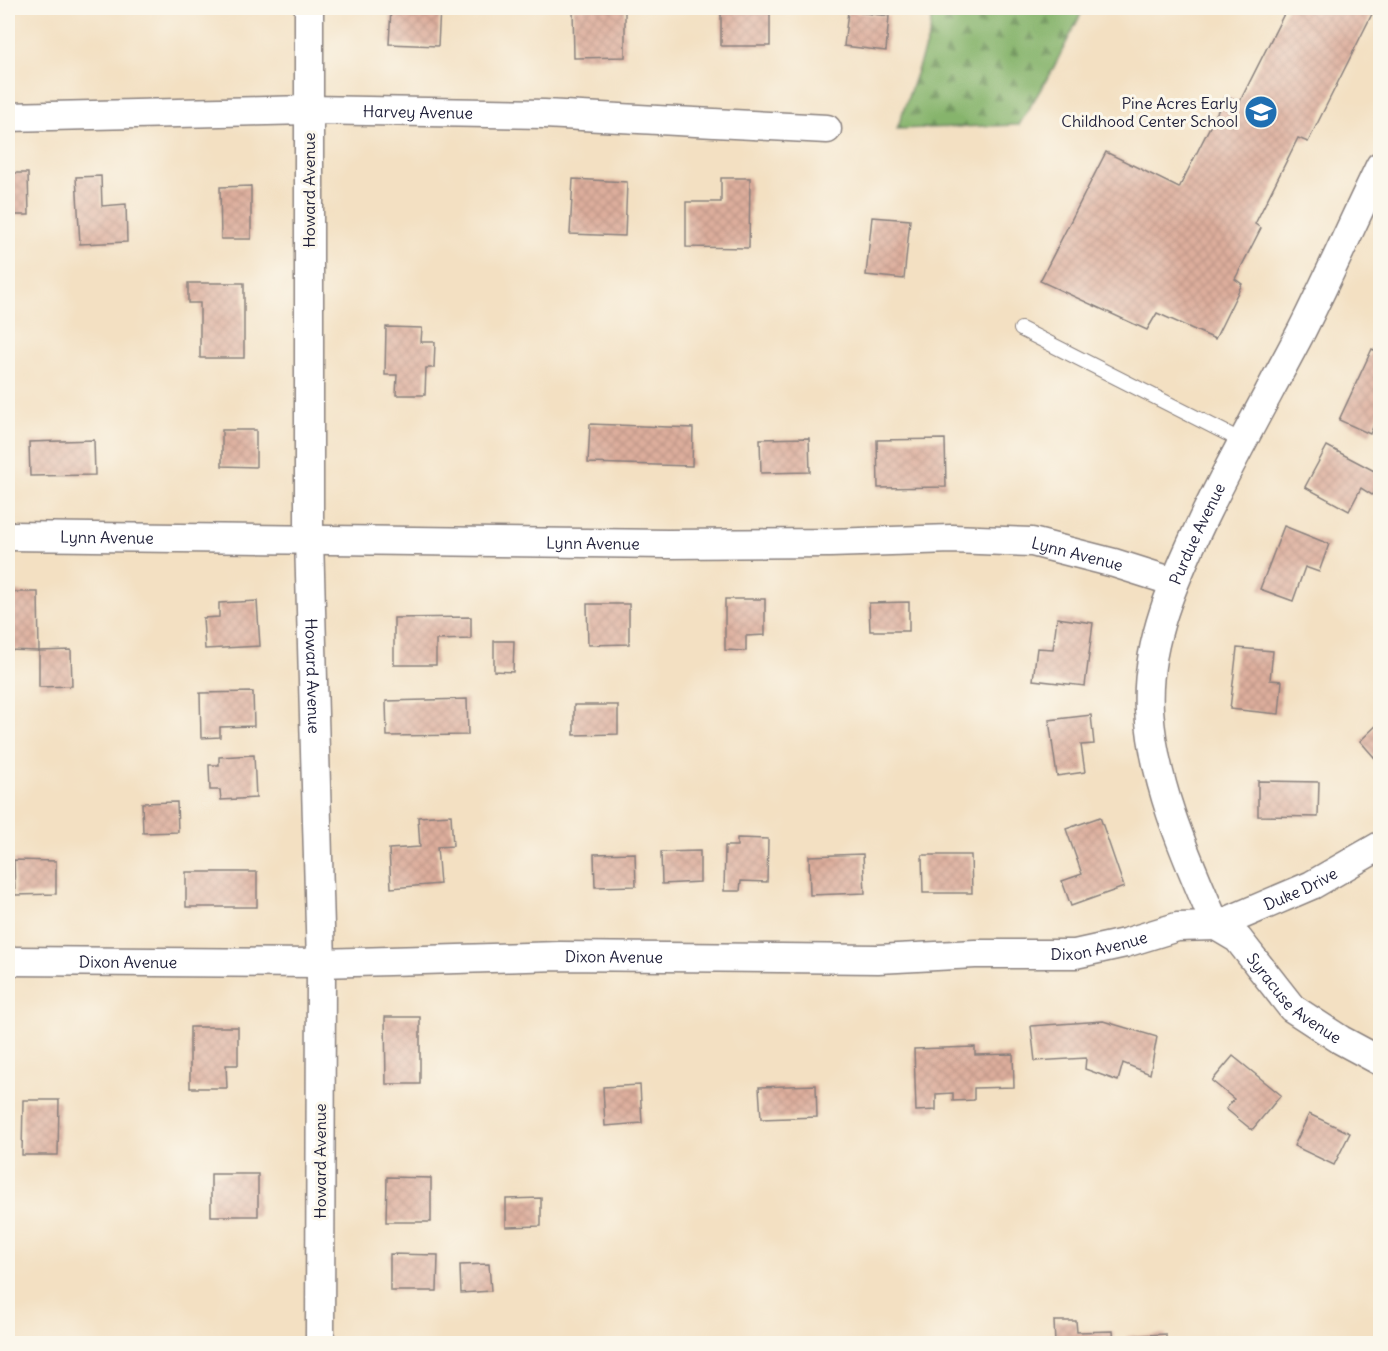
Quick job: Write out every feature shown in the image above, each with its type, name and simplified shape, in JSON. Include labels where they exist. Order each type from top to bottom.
[{"type":"street","name":"Howard Avenue","points":[[309,8],[309,538],[321,963],[320,1344]]},
{"type":"street","name":"Harvey Avenue","points":[[8,117],[309,110],[544,114],[827,129]]},
{"type":"street","name":"Purdue Avenue","points":[[1216,926],[1176,832],[1155,760],[1149,708],[1151,660],[1174,582],[1242,441],[1302,330],[1380,166]]},
{"type":"street","name":"Lynn Avenue","points":[[8,536],[668,544],[830,543],[952,539],[1032,542],[1114,563],[1174,582]]},
{"type":"street","name":"Duke Drive","points":[[1216,926],[1312,885],[1380,846]]},
{"type":"street","name":"Dixon Avenue","points":[[8,961],[321,963],[560,956],[878,959],[975,954],[1075,954],[1125,943],[1177,927],[1216,926]]},
{"type":"street","name":"Syracuse Avenue","points":[[1216,926],[1238,939],[1292,1008],[1341,1040],[1380,1061]]},
{"type":"lane","points":[[1021,329],[1242,441]]},
{"type":"green space","points":[[932,8],[1084,8],[1053,69],[1019,125],[897,129],[930,33]]},
{"type":"building","points":[[391,8],[440,8],[438,46],[389,44]]},
{"type":"building","points":[[573,8],[625,8],[625,57],[574,58]]},
{"type":"building","points":[[721,8],[770,8],[770,46],[721,46]]},
{"type":"building","points":[[1287,8],[1375,8],[1308,142],[1298,138],[1255,224],[1261,228],[1235,279],[1242,284],[1215,339],[1157,313],[1147,330],[1040,281],[1106,152],[1179,188],[1225,97],[1240,101]]},
{"type":"building","points":[[848,11],[889,16],[886,51],[844,46]]},
{"type":"building","points":[[8,173],[28,173],[29,215],[8,215]]},
{"type":"building","points":[[101,176],[102,206],[126,204],[127,242],[80,244],[76,177]]},
{"type":"building","points":[[721,178],[750,178],[749,248],[686,247],[686,202],[721,202]]},
{"type":"building","points":[[573,179],[627,182],[625,236],[570,234]]},
{"type":"building","points":[[251,186],[251,239],[221,239],[220,187]]},
{"type":"building","points":[[872,217],[910,220],[904,279],[866,275]]},
{"type":"building","points":[[188,283],[244,283],[244,358],[200,358],[200,303],[188,303]]},
{"type":"building","points":[[386,327],[422,328],[421,342],[435,342],[434,368],[426,368],[425,395],[396,395],[397,375],[385,375]]},
{"type":"building","points":[[1372,349],[1380,353],[1380,411],[1370,434],[1339,420]]},
{"type":"building","points":[[590,424],[693,428],[692,466],[588,463]]},
{"type":"building","points":[[222,430],[256,430],[256,467],[222,466]]},
{"type":"building","points":[[809,438],[810,472],[761,473],[760,439]]},
{"type":"building","points":[[945,439],[946,487],[878,488],[877,440]]},
{"type":"building","points":[[94,440],[95,475],[30,476],[29,442]]},
{"type":"building","points":[[1327,446],[1380,474],[1380,480],[1372,495],[1361,488],[1349,511],[1305,487]]},
{"type":"building","points":[[1284,526],[1329,544],[1319,572],[1305,567],[1293,601],[1260,589]]},
{"type":"building","points":[[13,592],[38,592],[39,651],[8,650],[8,605],[13,605]]},
{"type":"building","points":[[725,599],[765,599],[765,635],[746,636],[746,651],[725,650]]},
{"type":"building","points":[[257,601],[260,646],[205,649],[203,618],[219,617],[219,603]]},
{"type":"building","points":[[909,602],[909,631],[870,631],[869,603]]},
{"type":"building","points":[[587,604],[629,604],[629,644],[588,645]]},
{"type":"building","points":[[471,617],[471,639],[436,640],[436,665],[394,665],[394,618]]},
{"type":"building","points":[[1057,618],[1093,623],[1085,686],[1033,680],[1037,648],[1053,649]]},
{"type":"building","points":[[494,641],[514,641],[513,672],[494,671]]},
{"type":"building","points":[[1237,648],[1273,651],[1270,680],[1282,681],[1279,714],[1230,709]]},
{"type":"building","points":[[71,650],[72,686],[39,687],[39,651]]},
{"type":"building","points":[[253,692],[254,726],[220,727],[220,737],[201,738],[200,693]]},
{"type":"building","points":[[467,699],[468,735],[387,736],[386,701]]},
{"type":"building","points":[[574,705],[618,705],[618,734],[574,735]]},
{"type":"building","points":[[1091,715],[1094,744],[1081,745],[1085,772],[1057,776],[1049,720]]},
{"type":"building","points":[[1380,722],[1380,764],[1360,741]]},
{"type":"building","points":[[254,755],[256,798],[221,800],[220,790],[210,790],[209,765],[219,765],[219,757]]},
{"type":"building","points":[[1258,781],[1319,782],[1318,817],[1258,816]]},
{"type":"building","points":[[177,802],[178,832],[143,833],[142,803]]},
{"type":"building","points":[[451,815],[453,846],[437,847],[440,884],[391,888],[389,849],[420,847],[418,817]]},
{"type":"building","points":[[1100,817],[1124,887],[1071,906],[1062,881],[1082,874],[1066,829]]},
{"type":"building","points":[[737,838],[768,839],[767,882],[741,881],[740,891],[724,891],[725,846],[737,846]]},
{"type":"building","points":[[700,851],[700,882],[662,884],[661,852]]},
{"type":"building","points":[[635,853],[636,886],[595,887],[594,854]]},
{"type":"building","points":[[863,854],[865,893],[810,895],[809,856]]},
{"type":"building","points":[[922,855],[971,855],[972,893],[923,893]]},
{"type":"building","points":[[14,860],[56,861],[56,894],[15,895]]},
{"type":"building","points":[[186,872],[257,872],[257,907],[186,907]]},
{"type":"building","points":[[385,1017],[420,1017],[420,1084],[386,1084]]},
{"type":"building","points":[[1103,1021],[1157,1037],[1150,1074],[1123,1063],[1118,1081],[1085,1069],[1086,1058],[1035,1061],[1031,1026]]},
{"type":"building","points":[[190,1027],[238,1027],[238,1065],[226,1065],[227,1088],[190,1088]]},
{"type":"building","points":[[975,1047],[975,1055],[1013,1054],[1014,1087],[974,1088],[974,1100],[953,1101],[953,1093],[936,1094],[936,1110],[916,1111],[914,1049]]},
{"type":"building","points":[[1233,1056],[1281,1095],[1252,1130],[1226,1109],[1234,1099],[1212,1081]]},
{"type":"building","points":[[640,1085],[642,1123],[605,1126],[603,1087]]},
{"type":"building","points":[[816,1085],[817,1117],[761,1119],[759,1087]]},
{"type":"building","points":[[23,1100],[59,1100],[58,1155],[22,1155]]},
{"type":"building","points":[[1309,1114],[1350,1133],[1334,1165],[1294,1146]]},
{"type":"building","points":[[211,1174],[258,1174],[258,1216],[211,1216]]},
{"type":"building","points":[[387,1177],[431,1178],[431,1222],[386,1222]]},
{"type":"building","points":[[541,1198],[541,1226],[506,1227],[506,1199]]},
{"type":"building","points":[[390,1254],[438,1255],[437,1291],[390,1291]]},
{"type":"building","points":[[489,1264],[491,1291],[461,1293],[460,1265]]},
{"type":"building","points":[[1054,1321],[1076,1321],[1077,1332],[1113,1331],[1114,1344],[1055,1344]]},
{"type":"building","points":[[1166,1334],[1166,1344],[1127,1344],[1127,1336]]},
{"type":"place","name":"Pine Acres Early Childhood Center School","points":[[1261,112]]}]
